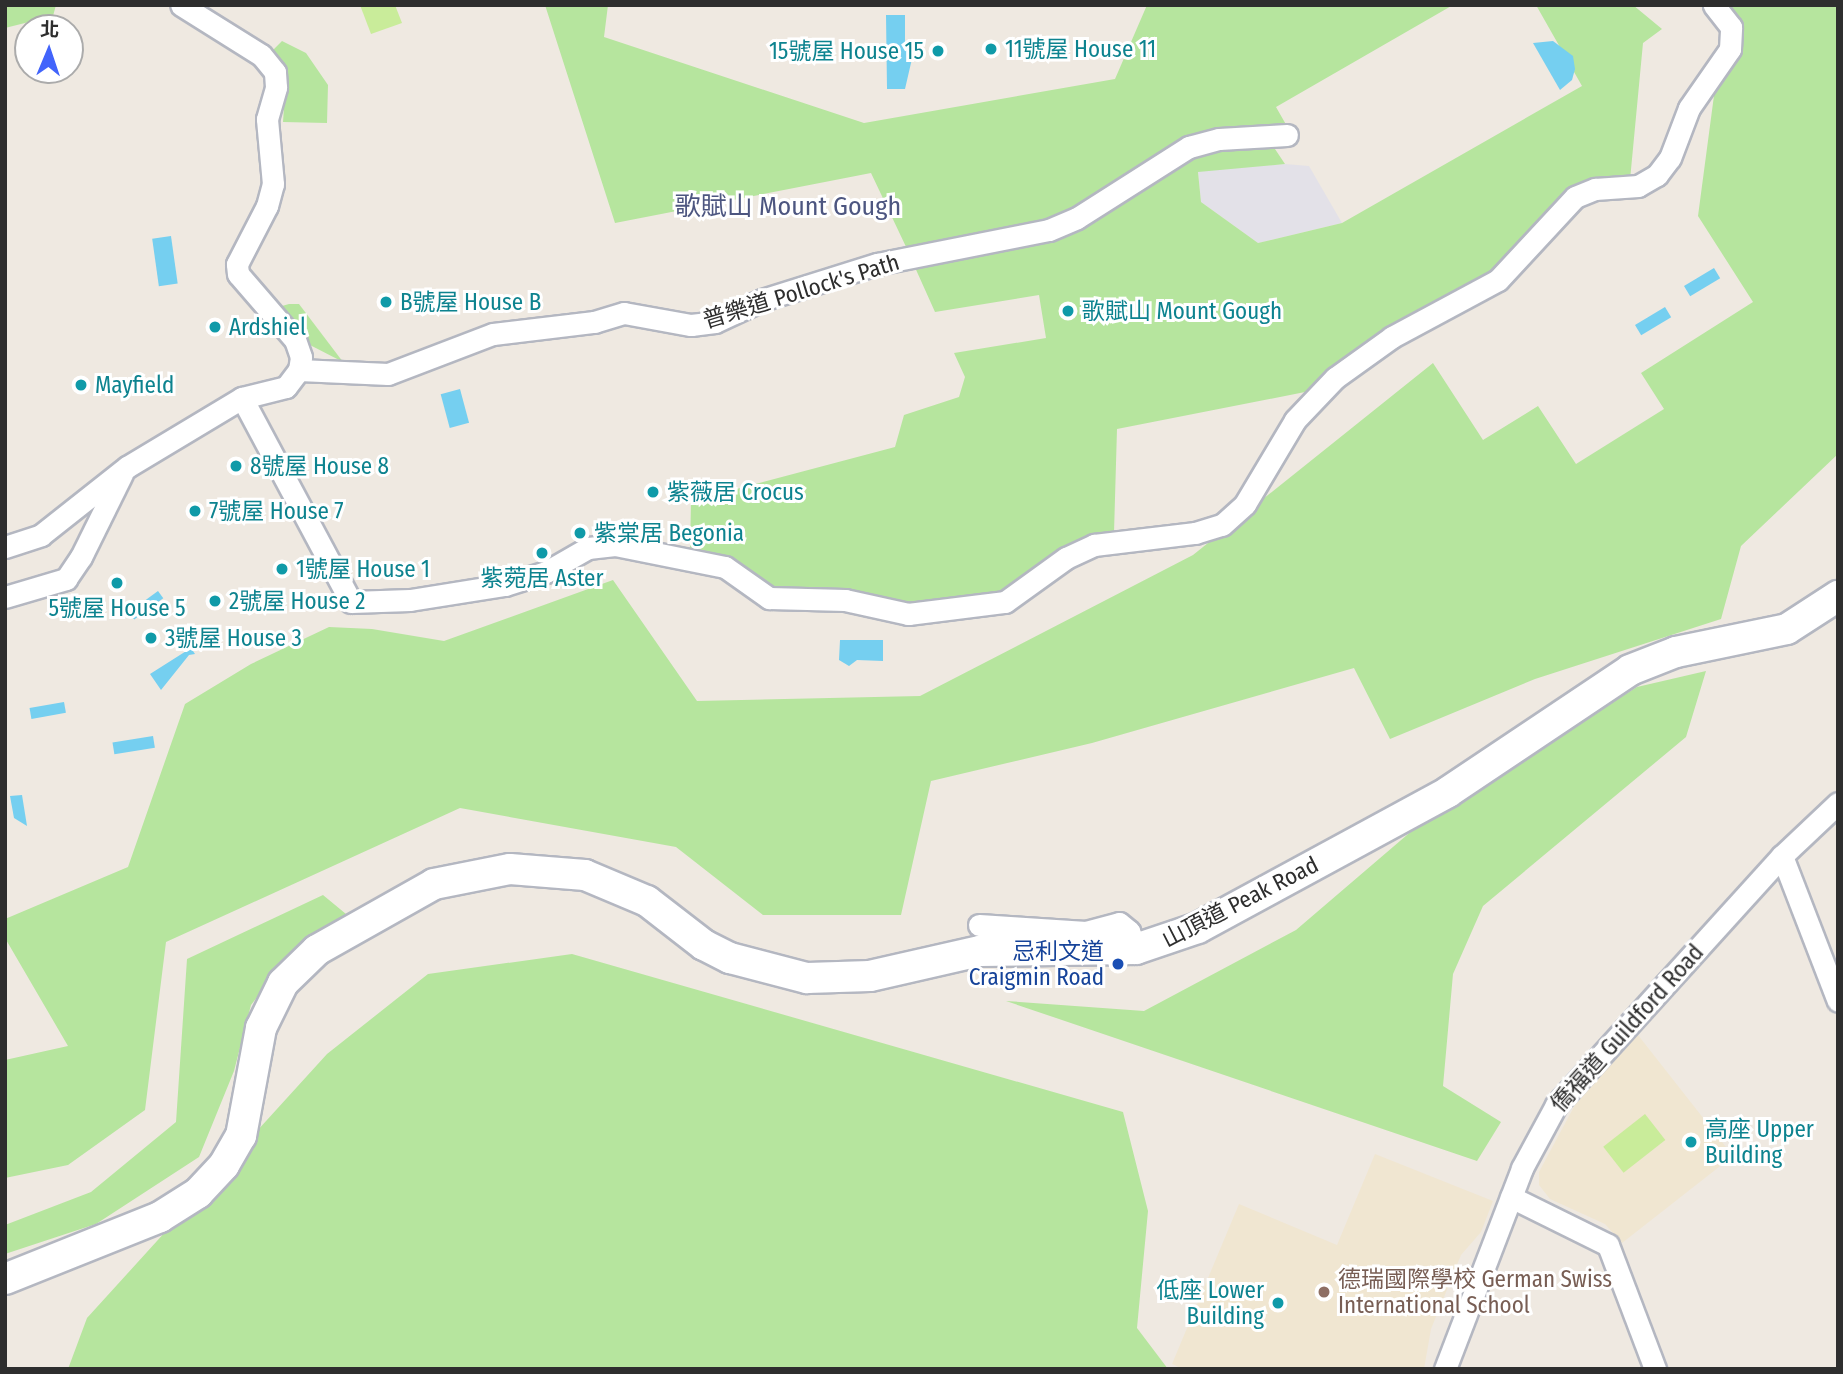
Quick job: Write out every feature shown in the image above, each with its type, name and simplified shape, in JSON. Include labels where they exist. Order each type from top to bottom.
[{"type":"main road","name":"山頂道 Peak Road","points":[[5,1279],[160,1217],[198,1193],[224,1165],[241,1136],[251,1101],[261,1028],[290,973],[317,950],[411,895],[463,875],[525,869],[600,879],[647,901],[716,951],[786,975],[870,976],[969,952],[1018,948],[1100,953],[1136,950],[1209,922],[1448,792],[1630,670],[1676,652],[1787,629],[1838,596]]},
{"type":"street","points":[[5,547],[41,535],[127,467],[242,398],[286,387],[299,370],[301,357],[295,341],[238,274],[237,264],[267,206],[274,184],[267,119],[276,87],[275,72],[261,55],[181,5]]},
{"type":"street","points":[[242,398],[337,582],[351,602],[410,600],[529,579],[589,548],[615,545],[725,567],[769,598],[845,600],[915,614],[1010,600],[1066,558],[1104,542],[1215,528],[1240,511],[1295,420],[1335,378],[1392,337],[1498,280],[1575,197],[1595,189],[1638,186],[1662,170],[1685,116],[1730,49],[1731,27],[1714,5]]},
{"type":"street","name":"普樂道 Pollock's Path","points":[[299,370],[388,374],[493,334],[594,321],[624,313],[691,325],[715,322],[762,300],[877,264],[1049,230],[1077,218],[1189,147],[1219,139],[1287,135]]},
{"type":"street","points":[[5,597],[66,579],[127,467]]},
{"type":"street","name":"僑福道 Guildford Road","points":[[1445,1369],[1511,1197],[1539,1131],[1556,1105],[1782,856],[1838,803]]},
{"type":"street","points":[[1782,856],[1838,1001]]},
{"type":"street","points":[[979,925],[1086,932],[1119,923],[1129,931],[1136,950]]},
{"type":"street","points":[[1511,1197],[1608,1245],[1655,1369]]},
{"type":"shaded area","points":[[1285,164],[1309,166],[1342,223],[1258,243],[1201,202],[1198,171]]},
{"type":"shaded area","name":"德瑞國際學校 German Swiss International School","points":[[1638,1035],[1733,1156],[1622,1243],[1605,1224],[1550,1199],[1539,1185],[1539,1172],[1576,1103]]},
{"type":"shaded area","name":"德瑞國際學校 German Swiss International School","points":[[1375,1154],[1493,1201],[1481,1232],[1461,1255],[1431,1329],[1424,1369],[1183,1369],[1172,1364],[1239,1204],[1337,1245]]},
{"type":"green space","points":[[5,5],[56,5],[54,14],[14,14],[14,26],[5,28]]},
{"type":"green space","points":[[360,5],[395,5],[402,23],[371,34]]},
{"type":"green space","points":[[545,5],[608,5],[604,37],[864,123],[1115,79],[1147,5],[1453,5],[1276,107],[1288,128],[1218,132],[1047,223],[908,251],[871,173],[615,223]]},
{"type":"green space","points":[[1536,5],[1633,5],[1662,29],[1643,43],[1630,180],[1590,183],[1504,265],[1310,391],[1117,429],[1114,533],[1013,591],[926,605],[771,591],[690,551],[691,501],[895,447],[904,415],[959,397],[965,377],[954,353],[1046,338],[1039,295],[935,312],[913,263],[1051,236],[1175,160],[1220,146],[1271,143],[1285,164],[1198,172],[1201,202],[1258,243],[1342,223],[1582,86]]},
{"type":"green space","points":[[1726,5],[1838,5],[1838,454],[1741,546],[1721,619],[1535,679],[1390,739],[1354,668],[1092,743],[931,781],[901,915],[763,915],[676,847],[460,808],[166,942],[145,1110],[68,1165],[5,1178],[5,1060],[68,1046],[5,938],[5,919],[128,867],[185,704],[251,664],[329,627],[372,629],[444,641],[613,580],[697,701],[920,696],[1193,555],[1433,363],[1483,440],[1538,406],[1576,464],[1664,409],[1641,373],[1753,302],[1698,216]]},
{"type":"green space","points":[[282,41],[306,53],[328,85],[327,123],[283,122],[286,78],[282,64],[271,52]]},
{"type":"green space","points":[[299,304],[343,362],[308,344],[275,308]]},
{"type":"green space","points":[[1706,671],[1686,737],[1483,906],[1453,974],[1443,1086],[1501,1122],[1477,1161],[1006,1001],[1144,1011],[1296,930],[1428,817],[1637,687]]},
{"type":"green space","points":[[323,895],[346,914],[288,957],[251,1005],[234,1071],[199,1157],[96,1224],[5,1254],[5,1225],[91,1192],[176,1122],[187,959]]},
{"type":"green space","points":[[572,954],[1123,1112],[1148,1211],[1137,1328],[1168,1369],[68,1369],[87,1318],[327,1054],[428,974]]},
{"type":"green space","points":[[1645,1114],[1665,1140],[1624,1173],[1603,1147]]},
{"type":"water","points":[[886,15],[905,15],[905,50],[914,50],[905,89],[887,89]]},
{"type":"water","points":[[1553,41],[1573,56],[1575,69],[1572,80],[1560,90],[1533,43]]},
{"type":"water","points":[[171,236],[178,284],[159,286],[152,239]]},
{"type":"water","points":[[1714,268],[1720,278],[1690,296],[1684,286]]},
{"type":"water","points":[[1665,307],[1671,317],[1641,335],[1635,325]]},
{"type":"water","points":[[460,389],[469,423],[450,428],[441,394]]},
{"type":"water","points":[[158,591],[163,598],[134,619],[129,612]]},
{"type":"water","points":[[840,640],[883,640],[883,661],[857,660],[849,666],[839,660]]},
{"type":"water","points":[[191,648],[195,654],[189,655],[161,690],[150,674]]},
{"type":"water","points":[[64,702],[66,713],[31,719],[30,708]]},
{"type":"water","points":[[153,736],[155,748],[114,754],[113,742]]},
{"type":"water","points":[[22,795],[27,826],[14,818],[10,796]]},
{"type":"place","name":"11號屋 House 11","points":[[991,49]]},
{"type":"place","name":"15號屋 House 15","points":[[938,51]]},
{"type":"place","name":"B號屋 House B","points":[[386,302]]},
{"type":"place","name":"歌賦山 Mount Gough","points":[[1068,311]]},
{"type":"place","name":"Ardshiel","points":[[215,327]]},
{"type":"place","name":"Mayfield","points":[[81,385]]},
{"type":"place","name":"8號屋 House 8","points":[[236,466]]},
{"type":"place","name":"紫薇居 Crocus","points":[[653,492]]},
{"type":"place","name":"7號屋 House 7","points":[[195,511]]},
{"type":"place","name":"紫棠居 Begonia","points":[[580,533]]},
{"type":"place","name":"紫菀居 Aster","points":[[542,553]]},
{"type":"place","name":"1號屋 House 1","points":[[282,569]]},
{"type":"place","name":"5號屋 House 5","points":[[117,583]]},
{"type":"place","name":"2號屋 House 2","points":[[215,601]]},
{"type":"place","name":"3號屋 House 3","points":[[151,638]]},
{"type":"place","name":"忌利文道 Craigmin Road","points":[[1118,964]]},
{"type":"place","name":"高座 Upper Building","points":[[1691,1142]]},
{"type":"place","name":"德瑞國際學校 German Swiss International School","points":[[1324,1292]]},
{"type":"place","name":"低座 Lower Building","points":[[1278,1303]]},
{"type":"district","name":"歌賦山 Mount Gough","points":[[788,207]]}]
